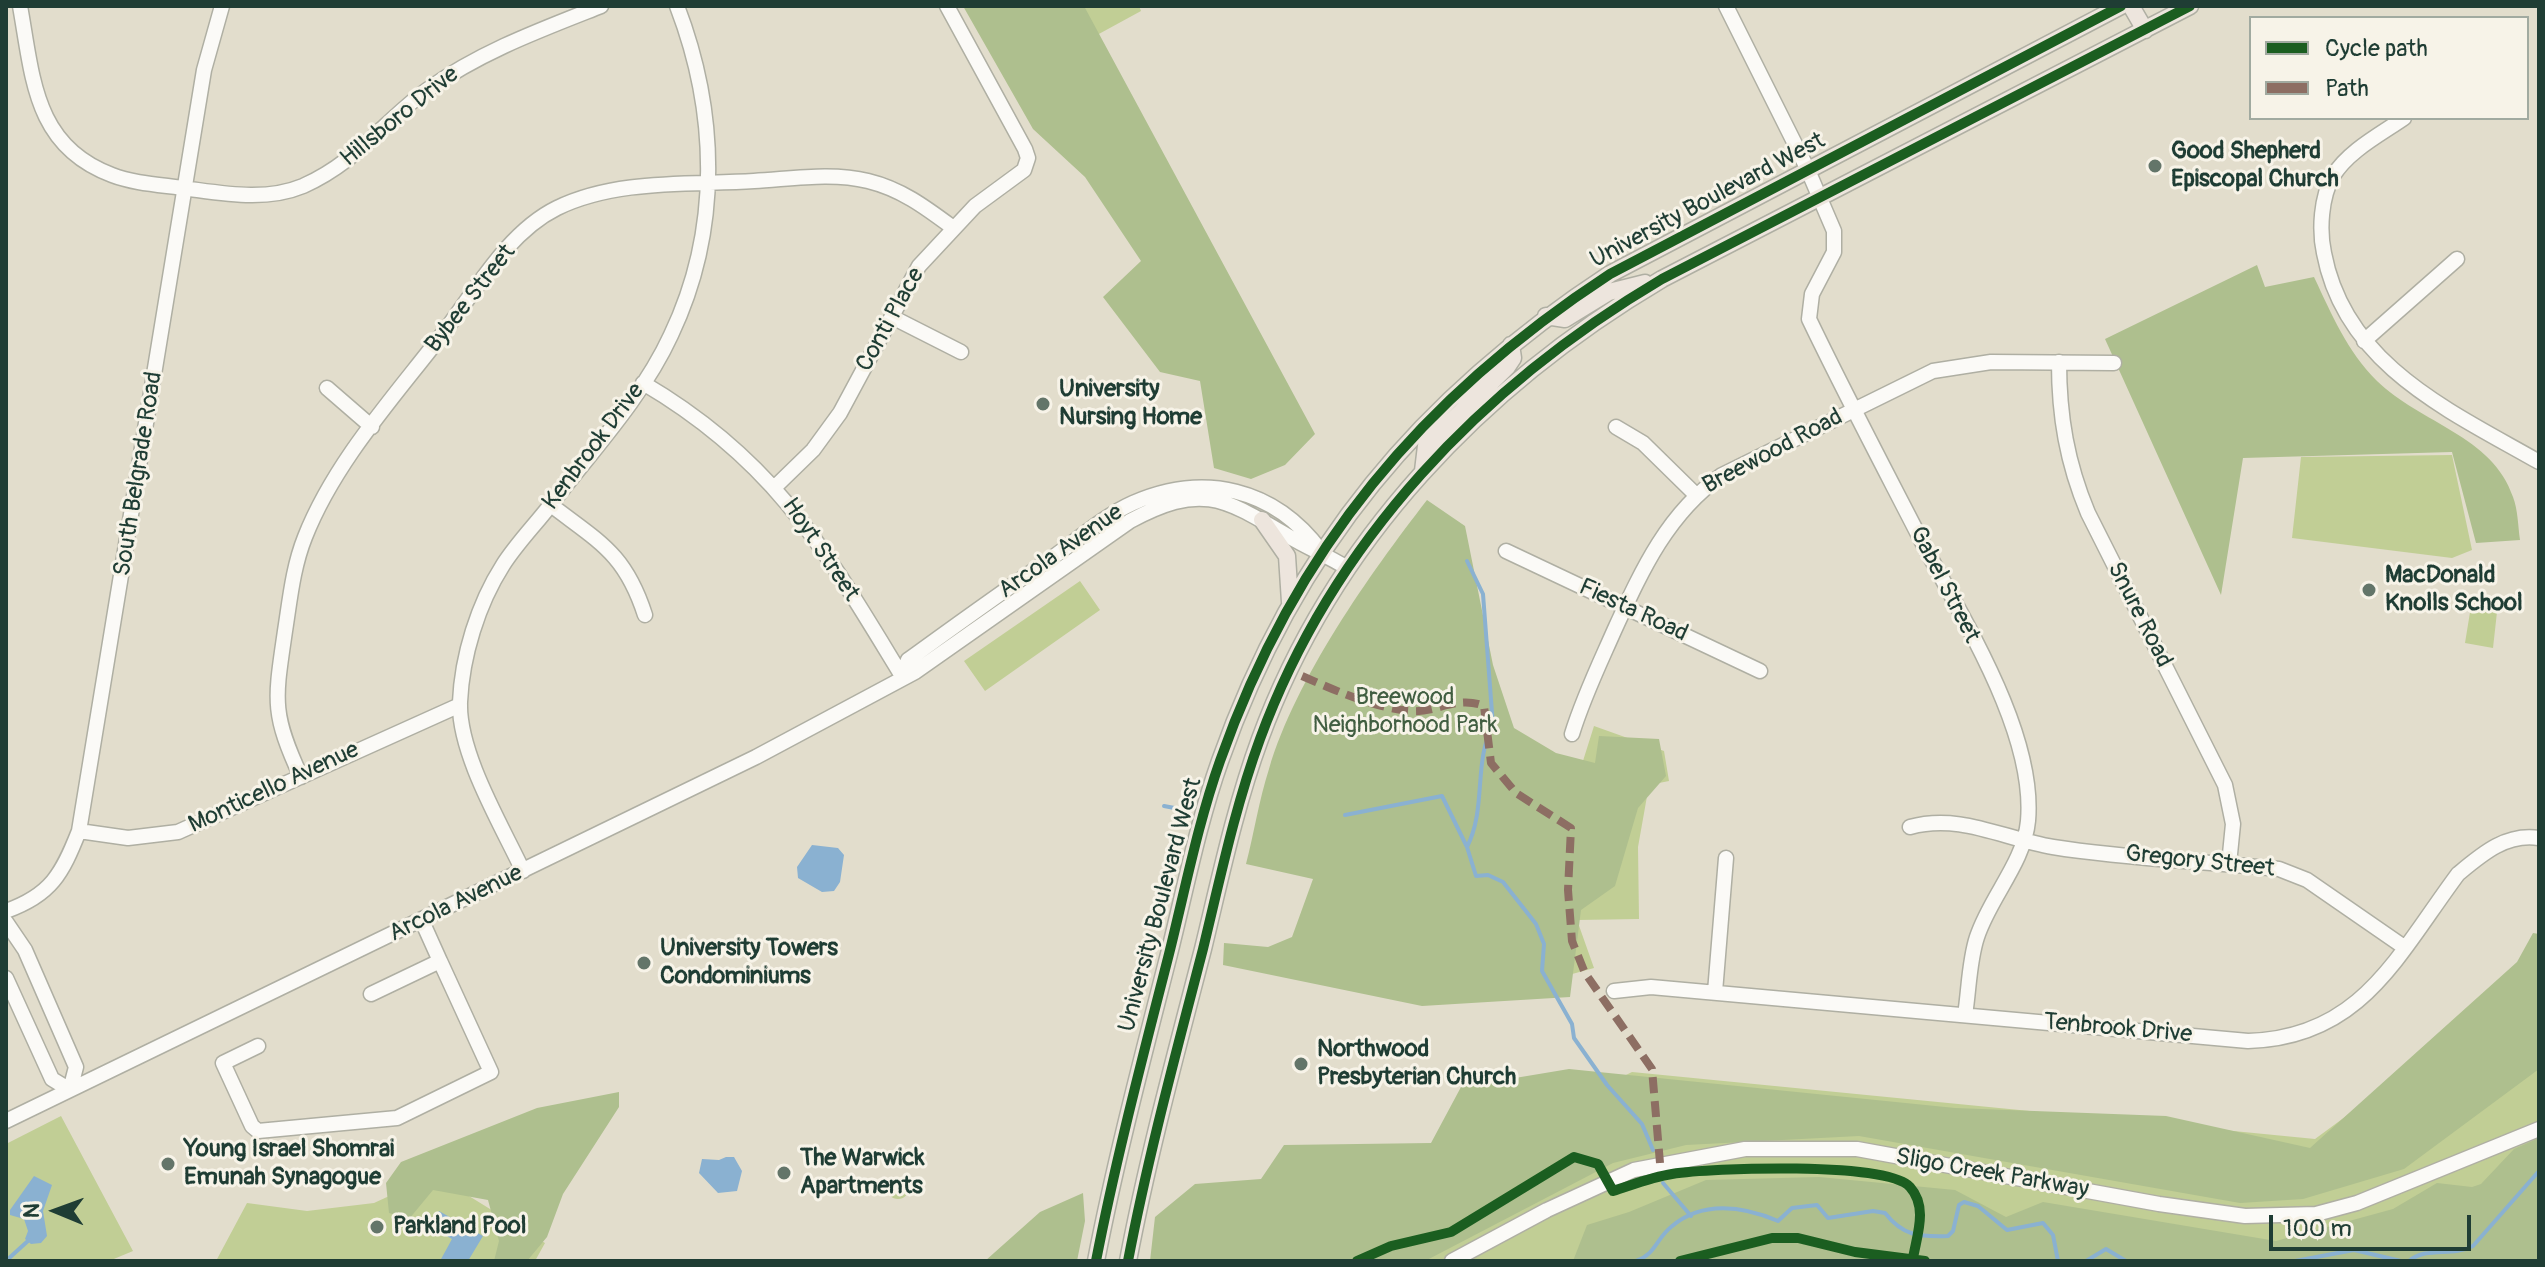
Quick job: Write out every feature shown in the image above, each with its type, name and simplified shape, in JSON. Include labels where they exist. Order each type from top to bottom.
[{"type":"main road","name":"University Boulevard West","points":[[1096,1261],[1137,1080],[1219,762],[1261,658],[1321,551],[1402,447],[1433,414],[1511,345],[1546,316],[1610,274],[2121,6]]},
{"type":"main road","points":[[2131,6],[2145,30]]},
{"type":"main road","name":"University Boulevard West","points":[[1128,1261],[1170,1071],[1230,835],[1260,738],[1288,676],[1347,568],[1423,471],[1496,397],[1552,350],[1662,279],[2190,6]]},
{"type":"main road","points":[[1546,316],[1565,319],[1609,292],[1662,279]]},
{"type":"main road","points":[[1423,471],[1426,446],[1507,367],[1513,358],[1511,345]]},
{"type":"main road","points":[[1262,520],[1287,556],[1290,606]]},
{"type":"street","name":"Hillsboro Drive","points":[[20,6],[44,116],[78,160],[115,176],[237,196],[299,188],[334,171],[361,151],[424,93],[468,63],[601,6]]},
{"type":"street","name":"South Belgrade Road","points":[[6,911],[30,902],[46,891],[65,867],[79,831],[204,70],[222,6]]},
{"type":"street","name":"Kenbrook Drive","points":[[523,871],[478,777],[460,705],[467,652],[483,603],[503,565],[643,383],[671,337],[691,288],[703,239],[708,183],[702,91],[677,6]]},
{"type":"street","name":"Conti Place","points":[[776,486],[813,450],[840,413],[919,266],[952,227],[1024,170],[1028,158],[1025,149],[947,6]]},
{"type":"street","name":"Gabel Street","points":[[1726,6],[1807,168],[1835,242],[1832,258],[1812,294],[1809,319],[1974,641],[2018,737],[2029,796],[2023,840],[1976,939],[1965,1015]]},
{"type":"street","points":[[2401,120],[2356,151],[2333,175],[2323,207],[2321,239],[2327,270],[2340,307],[2376,356],[2420,393],[2539,462]]},
{"type":"street","name":"Bybee Street","points":[[301,777],[282,735],[275,699],[294,575],[320,502],[372,427],[499,259],[533,224],[557,208],[595,194],[708,183],[828,177],[865,180],[914,198],[952,227]]},
{"type":"street","points":[[2364,341],[2457,259]]},
{"type":"street","points":[[892,317],[961,352]]},
{"type":"street","name":"Snure Road","points":[[2059,362],[2062,429],[2071,472],[2088,513],[2225,785],[2233,824],[2229,864]]},
{"type":"street","name":"Breewood Road","points":[[1572,734],[1625,607],[1661,535],[1695,494],[1722,475],[1916,377],[1957,365],[2114,363]]},
{"type":"street","name":"Hoyt Street","points":[[643,383],[722,435],[776,486],[806,523],[902,676]]},
{"type":"street","points":[[327,388],[372,427]]},
{"type":"street","points":[[1616,427],[1643,443],[1695,494]]},
{"type":"street","name":"Arcola Avenue","points":[[902,676],[908,660],[1024,576],[1131,504],[1171,489],[1205,486],[1242,490],[1265,502],[1309,535],[1321,551]]},
{"type":"street","name":"Arcola Avenue","points":[[6,1121],[756,757],[902,676],[915,672],[1130,521],[1167,501],[1204,497],[1239,506],[1347,568]]},
{"type":"street","points":[[551,505],[615,555],[634,581],[645,615]]},
{"type":"street","name":"Fiesta Road","points":[[1506,551],[1760,671]]},
{"type":"street","name":"Monticello Avenue","points":[[79,831],[128,838],[178,832],[460,705]]},
{"type":"street","name":"Gregory Street","points":[[1910,827],[1934,820],[2053,847],[2279,869],[2307,880],[2404,947]]},
{"type":"street","name":"Tenbrook Drive","points":[[1614,991],[1651,987],[2248,1041],[2276,1040],[2333,1021],[2364,999],[2458,874],[2475,860],[2494,846],[2522,836],[2539,838]]},
{"type":"street","points":[[1715,992],[1726,858]]},
{"type":"street","points":[[258,1046],[223,1063],[252,1126],[258,1131],[397,1118],[491,1072],[422,921]]},
{"type":"street","points":[[6,922],[25,950],[76,1067],[70,1090],[52,1079],[6,978]]},
{"type":"street","points":[[371,994],[440,961]]},
{"type":"street","name":"Sligo Creek Parkway","points":[[1452,1261],[1547,1210],[1634,1170],[1745,1149],[1857,1149],[1973,1172],[2230,1214],[2316,1214],[2357,1203],[2539,1129]]},
{"type":"green space","points":[[963,6],[1084,6],[1315,434],[1285,465],[1251,479],[1214,468],[1200,381],[1160,372],[1103,297],[1141,261],[1085,177],[1033,129]]},
{"type":"green space","points":[[1139,6],[1141,11],[1097,35],[1082,7]]},
{"type":"green space","points":[[2257,265],[2265,287],[2314,277],[2349,345],[2377,381],[2394,396],[2454,432],[2489,459],[2503,476],[2513,497],[2520,540],[2476,543],[2452,452],[2243,458],[2221,595],[2105,339]]},
{"type":"green space","points":[[2452,455],[2472,550],[2452,558],[2292,538],[2301,457]]},
{"type":"green space","name":"Breewood Neighborhood Park","points":[[1427,500],[1465,526],[1493,665],[1514,728],[1556,753],[1595,763],[1599,736],[1659,739],[1666,776],[1638,808],[1615,886],[1581,910],[1570,997],[1422,1006],[1223,965],[1224,943],[1268,947],[1292,937],[1313,879],[1246,864],[1269,769],[1297,699],[1336,628]]},
{"type":"green space","points":[[1080,581],[1100,610],[985,691],[964,661]]},
{"type":"green space","points":[[2472,600],[2498,603],[2493,648],[2465,643]]},
{"type":"green space","points":[[1594,726],[1664,751],[1669,781],[1649,785],[1638,847],[1639,919],[1577,920],[1594,968],[1565,976],[1552,859]]},
{"type":"green space","points":[[2533,933],[2539,934],[2539,1069],[2404,1169],[2303,1199],[2240,1203],[1859,1136],[1686,1145],[1613,1163],[1425,1261],[1150,1261],[1155,1217],[1195,1184],[1261,1179],[1284,1145],[1431,1143],[1461,1087],[1569,1069],[1955,1108],[2166,1116],[2310,1148],[2517,962]]},
{"type":"green space","points":[[2539,974],[2539,1261],[1252,1261],[1632,1072],[2315,1139]]},
{"type":"green space","points":[[619,1092],[619,1107],[563,1194],[547,1237],[527,1261],[494,1261],[499,1241],[488,1200],[433,1190],[409,1219],[389,1213],[386,1183],[401,1162],[537,1108]]},
{"type":"green space","points":[[61,1116],[133,1251],[109,1261],[6,1261],[6,1144]]},
{"type":"green space","points":[[2539,1138],[2539,1261],[1573,1261],[1587,1225],[1629,1212],[1706,1180],[1819,1177],[1955,1190],[2006,1217],[2043,1202],[2276,1241],[2393,1209],[2437,1183],[2472,1187],[2481,1184],[2514,1149]]},
{"type":"green space","name":"Parkland Pool","points":[[435,1175],[545,1243],[535,1261],[216,1261],[247,1203],[307,1211],[374,1203]]},
{"type":"green space","points":[[898,1177],[906,1180],[909,1188],[906,1196],[898,1199],[890,1196],[887,1188],[890,1180]]},
{"type":"green space","points":[[1083,1193],[1085,1221],[1077,1261],[985,1261],[1040,1212]]},
{"type":"water","points":[[812,845],[838,848],[844,855],[840,882],[834,891],[822,892],[798,878],[797,867]]},
{"type":"water","points":[[734,1157],[742,1171],[737,1191],[718,1193],[699,1173],[702,1159],[719,1160]]},
{"type":"water","points":[[34,1176],[52,1185],[43,1211],[47,1236],[41,1243],[31,1244],[25,1239],[28,1231],[24,1219],[10,1215],[10,1210]]},
{"type":"water","name":"Parkland Pool","points":[[439,1211],[483,1236],[468,1261],[440,1261],[452,1239],[430,1226]]},
{"type":"waterway","points":[[1467,561],[1483,594],[1493,726],[1483,754],[1477,817],[1467,847]]},
{"type":"waterway","points":[[1345,815],[1442,796],[1467,847],[1476,876],[1488,875],[1503,882],[1536,924],[1544,944],[1542,971],[1572,1024],[1574,1038],[1607,1085],[1642,1124],[1653,1150]]},
{"type":"waterway","points":[[1164,806],[1185,810]]},
{"type":"waterway","points":[[2409,1261],[2424,1254],[2473,1246],[2539,1171]]},
{"type":"waterway","points":[[1663,1183],[1691,1216]]},
{"type":"waterway","points":[[1636,1261],[1648,1254],[1666,1232],[1683,1218],[1709,1209],[1737,1209],[1778,1221],[1792,1208],[1817,1205],[1828,1218],[1873,1211],[1885,1213],[1912,1234],[1948,1236],[1953,1231],[1959,1205],[1964,1202],[1978,1206],[2007,1230],[2043,1223],[2053,1235],[2058,1261]]},
{"type":"waterway","points":[[7,1260],[29,1240]]},
{"type":"waterway","points":[[2086,1261],[2106,1249],[2126,1261]]},
{"type":"waterway","points":[[2295,1261],[2354,1250],[2401,1261]]},
{"type":"marked path","points":[[1302,676],[1355,698],[1397,709],[1420,711],[1465,702],[1484,706],[1491,763],[1516,793],[1571,828],[1568,890],[1572,941],[1585,973],[1652,1069],[1660,1163]]},
{"type":"cycle path","points":[[1096,1261],[1121,1145],[1192,857],[1220,761],[1251,684],[1286,612],[1327,546],[1373,484],[1424,426],[1480,372],[1542,322],[1610,274],[2121,6]]},
{"type":"cycle path","points":[[1128,1261],[1153,1144],[1228,843],[1260,739],[1291,666],[1328,598],[1372,534],[1421,474],[1475,419],[1534,368],[1596,321],[1662,279],[2190,6]]},
{"type":"cycle path","points":[[1357,1261],[1391,1246],[1451,1232],[1574,1157],[1598,1164],[1613,1191],[1665,1175],[1722,1170],[1797,1168],[1868,1173],[1895,1179],[1910,1187],[1919,1203],[1920,1221],[1913,1258]]},
{"type":"cycle path","points":[[1680,1261],[1772,1238],[1798,1238],[1855,1252],[1925,1261]]},
{"type":"place","name":"Good Shepherd Episcopal Church","points":[[2155,166]]},
{"type":"place","name":"University Nursing Home","points":[[1043,404]]},
{"type":"place","name":"MacDonald Knolls School","points":[[2369,590]]},
{"type":"place","name":"University Towers Condominiums","points":[[644,963]]},
{"type":"place","name":"Northwood Presbyterian Church","points":[[1301,1064]]},
{"type":"place","name":"Young Israel Shomrai Emunah Synagogue","points":[[168,1164]]},
{"type":"place","name":"The Warwick Apartments","points":[[784,1173]]},
{"type":"place","name":"Parkland Pool","points":[[377,1227]]}]
